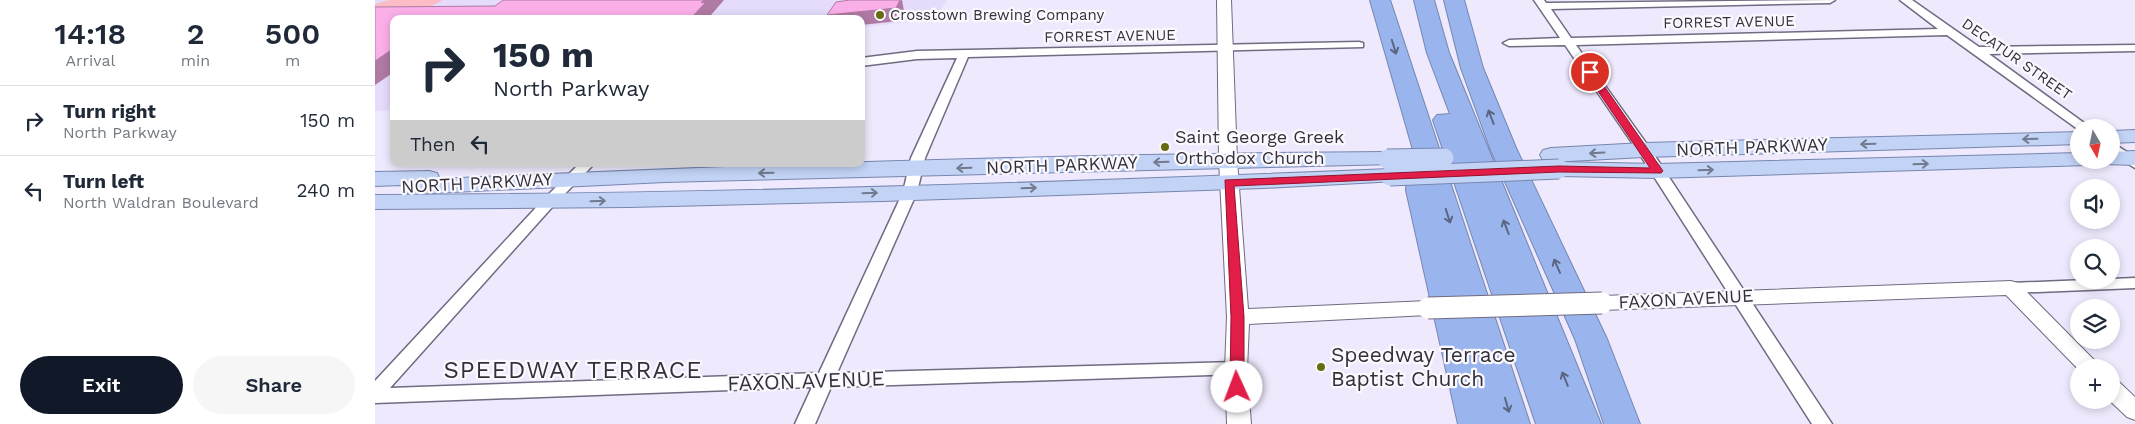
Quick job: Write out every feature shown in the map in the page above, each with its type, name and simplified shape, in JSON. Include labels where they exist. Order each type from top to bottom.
[{"type":"highway","points":[[1380,0],[1422,137],[1489,341],[1512,424]]},
{"type":"highway","points":[[1405,0],[1440,107],[1554,424]]},
{"type":"highway","points":[[1424,0],[1438,53],[1583,424]]},
{"type":"highway","points":[[1454,0],[1472,68],[1503,148],[1591,339],[1622,424]]},
{"type":"highway","points":[[1422,137],[1419,190],[1476,424]]},
{"type":"highway","points":[[1591,339],[1641,424]]},
{"type":"main road","points":[[2120,137],[2135,136]]},
{"type":"main road","name":"NORTH PARKWAY","points":[[375,202],[549,202],[1229,183],[1388,167],[1555,162],[1644,150],[2070,138]]},
{"type":"main road","name":"NORTH PARKWAY","points":[[375,188],[580,171],[915,169],[1228,160],[1388,167]]},
{"type":"main road","name":"NORTH PARKWAY","points":[[1555,162],[1657,171],[2070,160]]},
{"type":"main road","points":[[375,179],[467,177],[580,171]]},
{"type":"main road","points":[[375,210],[549,202]]},
{"type":"street","points":[[1223,0],[1229,183],[1238,317],[1239,424]]},
{"type":"street","points":[[1542,3],[1831,0]]},
{"type":"street","name":"DECATUR STREET","points":[[1905,0],[2072,119]]},
{"type":"street","points":[[1542,3],[1644,150],[1822,424]]},
{"type":"street","name":"FORREST AVENUE","points":[[1509,43],[1950,32]]},
{"type":"street","name":"FORREST AVENUE","points":[[865,62],[917,55],[1359,45]]},
{"type":"street","points":[[1977,51],[2135,48]]},
{"type":"street","points":[[805,424],[910,192],[915,169],[964,54]]},
{"type":"street","points":[[375,395],[549,202],[580,171]]},
{"type":"street","name":"FAXON AVENUE","points":[[1238,317],[1428,308],[2135,283]]},
{"type":"street","points":[[2011,288],[2082,359]]},
{"type":"street","name":"FAXON AVENUE","points":[[375,395],[1237,369]]},
{"type":"street","points":[[2120,397],[2135,411]]},
{"type":"shaded area","points":[[375,0],[947,0],[936,18],[865,27],[865,15],[390,15],[390,110],[375,111]]},
{"type":"shaded area","points":[[389,0],[443,0],[424,10],[375,11],[375,4]]},
{"type":"building","points":[[503,0],[704,0],[701,3],[706,2],[694,15],[390,15],[390,51],[375,61],[375,7],[495,6]]},
{"type":"building","points":[[850,0],[900,0],[896,8],[827,15],[836,2]]},
{"type":"place","name":"Crosstown Brewing Company","points":[[880,15]]},
{"type":"place","name":"Saint George Greek Orthodox Church","points":[[1165,147]]},
{"type":"place","name":"Speedway Terrace Baptist Church","points":[[1321,367]]},
{"type":"district","name":"SPEEDWAY TERRACE","points":[[573,370]]},
{"type":"route","points":[[1237,387],[1238,317],[1229,183],[1559,169],[1657,171],[1590,72]]}]
